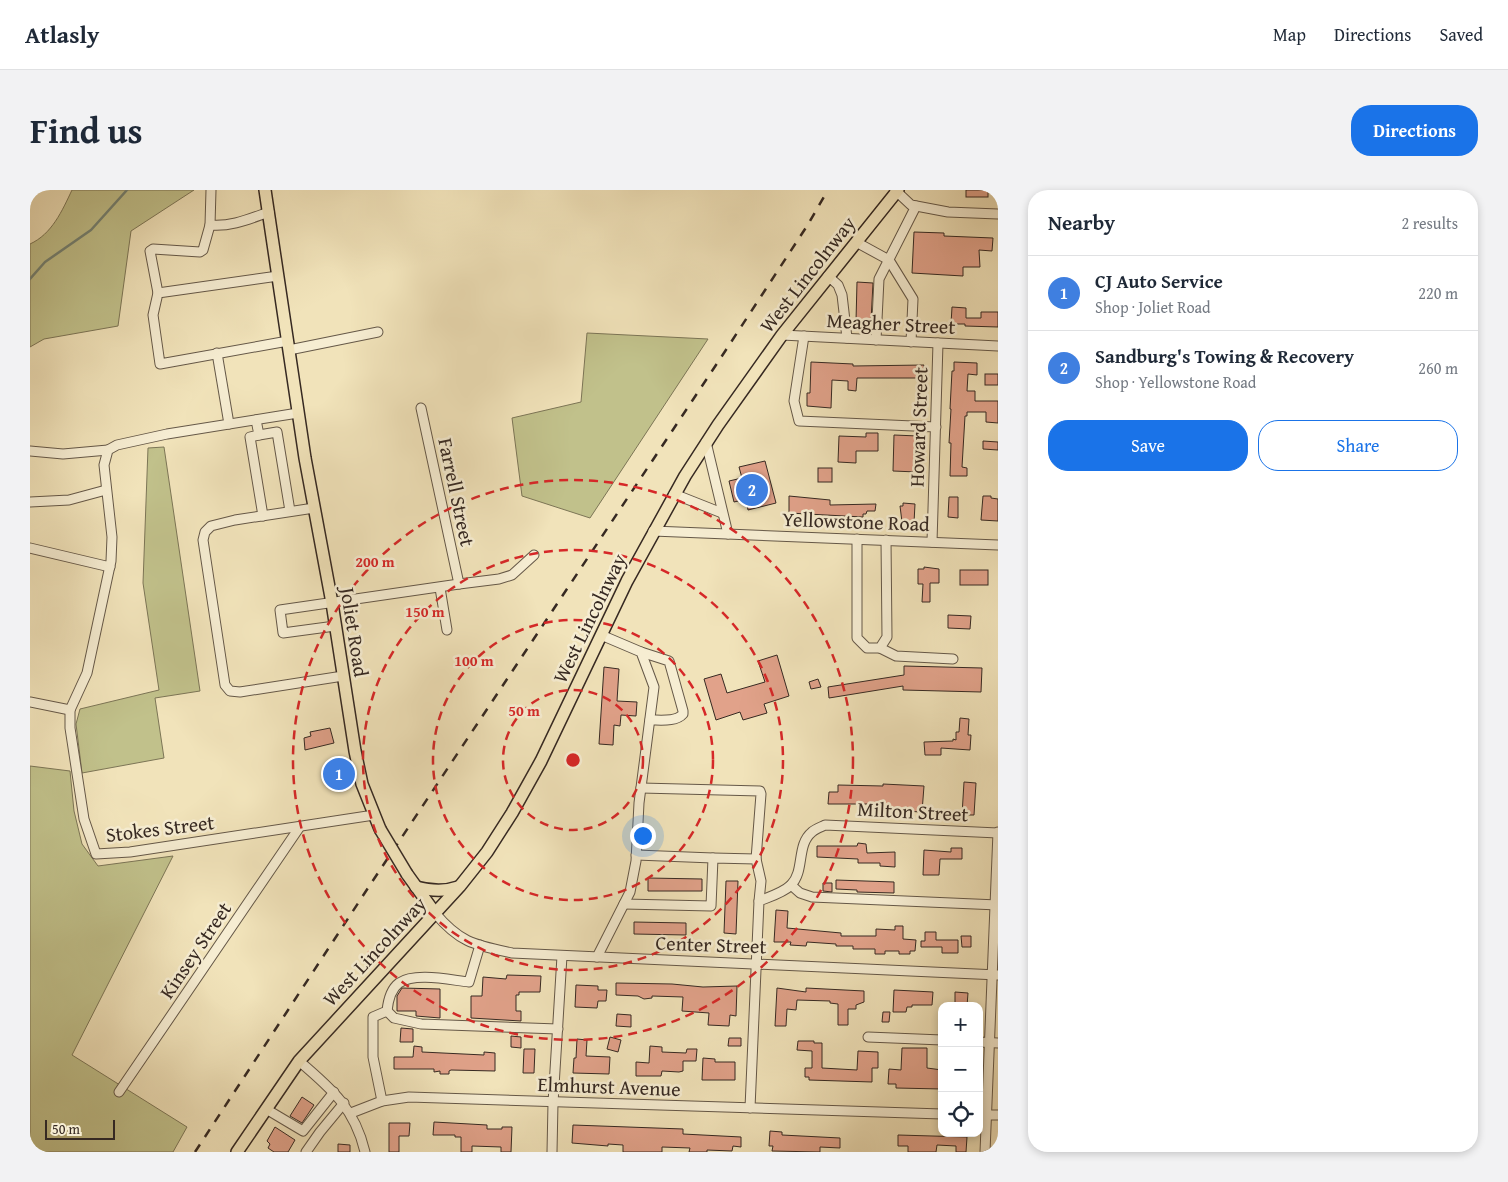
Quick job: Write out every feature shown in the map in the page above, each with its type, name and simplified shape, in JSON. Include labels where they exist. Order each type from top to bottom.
[{"type":"main road","name":"Joliet Road","points":[[265,190],[298,413],[362,784],[380,830],[407,874],[435,913]]},
{"type":"main road","name":"West Lincolnway","points":[[239,1151],[299,1061],[460,886],[487,852],[542,761],[627,581],[674,494],[706,442],[782,335],[896,191]]},
{"type":"main road","points":[[416,887],[434,891],[460,886]]},
{"type":"street","points":[[211,190],[210,226],[203,250],[200,252],[153,249],[150,251],[158,294],[153,315],[160,364],[218,353],[378,332]]},
{"type":"street","points":[[896,191],[911,205],[948,212],[998,214]]},
{"type":"street","points":[[876,340],[880,279],[916,206]]},
{"type":"street","points":[[210,226],[235,224],[269,212]]},
{"type":"street","points":[[856,242],[889,260],[913,299],[911,342]]},
{"type":"street","points":[[158,294],[278,276]]},
{"type":"street","points":[[828,276],[838,285],[842,295],[847,338]]},
{"type":"street","name":"Meagher Street","points":[[782,335],[998,346]]},
{"type":"street","points":[[804,336],[794,401],[799,421],[936,426]]},
{"type":"street","name":"Howard Street","points":[[932,542],[938,343]]},
{"type":"street","points":[[218,353],[229,424]]},
{"type":"street","name":"Farrell Street","points":[[422,408],[459,584]]},
{"type":"street","points":[[30,451],[63,454],[108,450],[116,446],[168,434],[298,413]]},
{"type":"street","points":[[256,420],[259,436]]},
{"type":"street","points":[[263,516],[250,437],[277,432],[290,511]]},
{"type":"street","points":[[706,442],[728,534]]},
{"type":"street","points":[[30,702],[70,710],[87,673],[110,567],[112,537],[104,465],[108,450]]},
{"type":"street","points":[[30,502],[69,500],[106,490]]},
{"type":"street","points":[[674,494],[722,513]]},
{"type":"street","points":[[314,508],[211,526],[205,532],[203,540],[225,684],[230,691],[240,692],[343,676]]},
{"type":"street","name":"Yellowstone Road","points":[[654,530],[998,545]]},
{"type":"street","points":[[857,539],[856,638],[867,648],[880,648],[896,656],[953,658]]},
{"type":"street","points":[[880,648],[888,637],[886,540]]},
{"type":"street","points":[[30,548],[110,567]]},
{"type":"street","points":[[335,626],[283,632],[280,610],[499,579],[512,575],[534,555]]},
{"type":"street","points":[[440,588],[447,630]]},
{"type":"street","points":[[601,635],[669,661],[683,714],[676,719],[650,720]]},
{"type":"street","points":[[597,957],[630,892],[636,855],[641,788],[654,687],[642,652]]},
{"type":"street","name":"Stokes Street","points":[[70,710],[70,728],[84,819],[96,854],[130,852],[374,816]]},
{"type":"street","points":[[641,788],[760,791],[756,859],[761,881],[750,1108]]},
{"type":"street","name":"Milton Street","points":[[791,885],[799,872],[804,844],[811,832],[825,825],[998,833]]},
{"type":"street","name":"Kinsey Street","points":[[119,1092],[299,828]]},
{"type":"street","points":[[984,1152],[984,1042],[994,975],[998,833]]},
{"type":"street","points":[[636,855],[756,859]]},
{"type":"street","points":[[624,904],[711,906],[713,858]]},
{"type":"street","points":[[759,901],[781,892],[791,885],[800,893],[812,897],[996,904]]},
{"type":"street","name":"Center Street","points":[[435,913],[449,930],[468,942],[512,953],[994,975]]},
{"type":"street","points":[[387,1011],[388,1001],[392,992],[398,983],[402,981],[419,977],[468,982],[480,945]]},
{"type":"street","points":[[552,1152],[553,1102],[562,956]]},
{"type":"street","points":[[382,1101],[373,1057],[373,1018],[387,1011]]},
{"type":"street","points":[[387,1011],[394,1018],[421,1024],[558,1029]]},
{"type":"street","points":[[868,1037],[938,1040]]},
{"type":"street","points":[[984,1042],[998,1043]]},
{"type":"street","points":[[299,1061],[344,1103],[361,1134],[365,1152]]},
{"type":"street","points":[[303,1131],[334,1092]]},
{"type":"street","name":"Elmhurst Avenue","points":[[351,1114],[382,1101],[409,1097],[938,1114]]},
{"type":"street","points":[[306,1152],[344,1103]]},
{"type":"street","points":[[266,1109],[315,1139]]},
{"type":"street","points":[[983,1115],[998,1115]]},
{"type":"green space","points":[[72,190],[194,190],[131,231],[118,326],[44,339],[30,347],[30,244],[38,240],[56,221]]},
{"type":"green space","points":[[587,333],[708,339],[590,518],[522,496],[512,418],[581,402]]},
{"type":"green space","points":[[164,447],[200,691],[155,698],[164,758],[82,773],[76,724],[80,709],[159,690],[143,583],[148,448]]},
{"type":"green space","points":[[30,766],[70,771],[74,811],[82,844],[98,866],[173,856],[72,1055],[187,1127],[173,1152],[30,1152]]},
{"type":"building","points":[[966,190],[988,190],[988,197],[966,197]]},
{"type":"building","points":[[914,232],[944,233],[944,236],[993,238],[992,251],[979,250],[980,267],[963,267],[963,276],[912,273]]},
{"type":"building","points":[[857,282],[873,283],[871,321],[856,321]]},
{"type":"building","points":[[952,307],[966,308],[966,318],[981,318],[981,312],[998,312],[998,327],[951,324]]},
{"type":"building","points":[[811,362],[853,364],[853,366],[924,365],[923,378],[857,378],[856,391],[848,390],[848,381],[832,380],[831,408],[807,406],[807,393],[810,393]]},
{"type":"building","points":[[954,362],[977,363],[977,375],[968,374],[967,391],[975,391],[975,401],[998,401],[998,423],[986,422],[986,412],[967,412],[967,416],[965,416],[962,467],[967,468],[967,476],[950,476],[950,409]]},
{"type":"building","points":[[985,374],[998,374],[998,385],[985,385]]},
{"type":"building","points":[[866,433],[878,433],[878,451],[856,451],[856,463],[838,462],[839,436],[866,437]]},
{"type":"building","points":[[894,435],[918,436],[917,472],[893,471]]},
{"type":"building","points":[[983,441],[998,442],[998,450],[983,449]]},
{"type":"building","points":[[765,461],[776,503],[748,510],[746,499],[734,502],[729,481],[742,478],[739,467]]},
{"type":"building","points":[[818,468],[832,468],[832,482],[818,482]]},
{"type":"building","points":[[789,496],[830,500],[830,505],[876,504],[875,511],[867,511],[866,514],[863,514],[863,517],[789,513]]},
{"type":"building","points":[[983,496],[991,496],[991,498],[998,499],[998,521],[981,520]]},
{"type":"building","points":[[949,497],[958,497],[958,518],[948,517]]},
{"type":"building","points":[[903,503],[915,504],[914,523],[902,522],[900,506],[903,506]]},
{"type":"building","points":[[924,567],[939,569],[939,583],[930,583],[930,602],[922,602],[923,584],[918,584],[918,569],[924,569]]},
{"type":"building","points":[[960,570],[988,570],[988,585],[960,585]]},
{"type":"building","points":[[948,615],[971,616],[970,629],[948,628]]},
{"type":"building","points":[[777,655],[789,696],[764,704],[767,713],[743,720],[740,712],[716,720],[704,679],[721,674],[727,693],[765,682],[758,661]]},
{"type":"building","points":[[904,666],[982,668],[981,692],[903,690],[903,686],[829,698],[828,687],[904,675]]},
{"type":"building","points":[[604,667],[619,669],[617,701],[637,702],[636,716],[621,715],[620,726],[614,725],[613,745],[599,744]]},
{"type":"building","points":[[818,679],[821,687],[811,689],[809,682]]},
{"type":"building","points":[[960,718],[969,719],[968,735],[971,735],[970,750],[941,748],[941,755],[925,755],[924,742],[956,740],[956,732],[959,732]]},
{"type":"building","points":[[330,728],[334,743],[305,750],[304,738],[311,736],[310,732]]},
{"type":"building","points":[[964,782],[976,783],[974,815],[962,815]]},
{"type":"building","points":[[883,784],[924,786],[922,812],[882,810],[882,804],[828,804],[829,792],[838,792],[838,785],[883,786]]},
{"type":"building","points":[[858,843],[866,844],[867,853],[895,852],[895,867],[880,866],[880,863],[858,863],[858,859],[817,857],[817,846],[857,846]]},
{"type":"building","points":[[951,848],[962,848],[962,859],[940,859],[939,875],[923,875],[924,850],[951,852]]},
{"type":"building","points":[[648,878],[702,879],[702,891],[648,891]]},
{"type":"building","points":[[836,880],[894,882],[894,893],[857,892],[857,890],[836,889]]},
{"type":"building","points":[[726,881],[738,881],[736,934],[724,933]]},
{"type":"building","points":[[823,883],[832,883],[832,892],[823,891]]},
{"type":"building","points":[[776,910],[788,911],[787,928],[841,933],[841,936],[876,936],[876,929],[895,930],[895,926],[903,926],[903,939],[916,940],[915,951],[910,951],[910,954],[899,954],[899,951],[885,951],[885,954],[875,954],[875,949],[853,949],[853,946],[807,942],[806,946],[790,945],[791,942],[774,942]]},
{"type":"building","points":[[634,922],[686,923],[686,935],[634,934]]},
{"type":"building","points":[[925,932],[936,932],[936,940],[958,940],[958,953],[942,953],[942,947],[921,947],[921,941],[925,941]]},
{"type":"building","points":[[961,936],[971,936],[971,947],[962,947]]},
{"type":"building","points":[[507,975],[541,976],[540,992],[519,992],[519,995],[516,995],[516,1011],[521,1011],[521,1021],[471,1018],[471,996],[482,996],[483,977],[506,979]]},
{"type":"building","points":[[616,983],[672,984],[703,987],[737,986],[736,1016],[730,1015],[729,1026],[708,1025],[709,1013],[682,1011],[683,997],[652,996],[652,998],[644,999],[638,996],[616,995]]},
{"type":"building","points":[[576,985],[598,986],[598,990],[607,990],[606,1001],[598,1001],[597,1008],[575,1007]]},
{"type":"building","points":[[402,988],[440,989],[440,1018],[416,1016],[416,1011],[397,1011],[397,996]]},
{"type":"building","points":[[777,988],[806,992],[806,988],[864,991],[864,1002],[856,1005],[856,1009],[848,1009],[848,1025],[838,1025],[838,1004],[830,1003],[830,1001],[797,1000],[796,1010],[787,1009],[786,1026],[775,1026]]},
{"type":"building","points":[[894,990],[933,992],[932,1005],[912,1005],[912,1007],[907,1007],[906,1012],[893,1012]]},
{"type":"building","points":[[955,992],[968,993],[967,1002],[955,1002]]},
{"type":"building","points":[[883,1012],[890,1012],[889,1022],[882,1022]]},
{"type":"building","points":[[617,1014],[631,1015],[631,1027],[616,1026]]},
{"type":"building","points":[[401,1028],[413,1029],[413,1042],[400,1042]]},
{"type":"building","points":[[511,1036],[521,1037],[521,1048],[511,1047]]},
{"type":"building","points":[[610,1037],[621,1040],[618,1052],[607,1049]]},
{"type":"building","points":[[729,1038],[741,1038],[741,1046],[728,1046]]},
{"type":"building","points":[[577,1039],[587,1040],[586,1056],[610,1057],[609,1074],[573,1073]]},
{"type":"building","points":[[798,1041],[822,1043],[822,1068],[857,1070],[858,1051],[878,1052],[878,1068],[872,1068],[872,1082],[809,1080],[809,1077],[805,1077],[805,1068],[812,1068],[812,1051],[797,1050]]},
{"type":"building","points":[[414,1046],[422,1047],[422,1052],[484,1055],[484,1052],[495,1053],[495,1071],[451,1070],[449,1074],[440,1074],[440,1071],[434,1072],[434,1069],[394,1069],[394,1057],[413,1057]]},
{"type":"building","points":[[650,1046],[662,1047],[662,1052],[686,1053],[687,1049],[697,1049],[696,1061],[683,1061],[683,1071],[679,1072],[662,1071],[661,1076],[636,1076],[636,1062],[649,1063]]},
{"type":"building","points":[[902,1048],[927,1048],[927,1068],[938,1069],[938,1089],[896,1088],[896,1084],[888,1084],[889,1069],[901,1070]]},
{"type":"building","points":[[524,1049],[535,1049],[534,1073],[523,1073]]},
{"type":"building","points":[[703,1058],[715,1059],[715,1062],[735,1062],[735,1080],[702,1080]]},
{"type":"building","points":[[302,1097],[314,1105],[302,1123],[290,1116]]},
{"type":"building","points":[[434,1122],[487,1125],[487,1129],[512,1127],[511,1152],[501,1152],[501,1147],[472,1146],[472,1152],[461,1152],[461,1137],[455,1137],[455,1135],[433,1135]]},
{"type":"building","points":[[389,1123],[410,1123],[409,1136],[399,1136],[399,1152],[389,1152]]},
{"type":"building","points":[[573,1125],[683,1129],[683,1134],[741,1137],[741,1147],[733,1146],[732,1151],[707,1150],[707,1152],[689,1152],[690,1148],[662,1147],[662,1152],[623,1152],[623,1145],[608,1144],[608,1146],[572,1143]]},
{"type":"building","points":[[275,1127],[295,1140],[288,1152],[274,1152],[268,1148],[270,1144],[267,1141]]},
{"type":"building","points":[[770,1131],[782,1132],[782,1135],[840,1138],[840,1148],[820,1147],[820,1152],[772,1151],[773,1146],[769,1146]]},
{"type":"building","points":[[898,1135],[967,1137],[966,1152],[956,1152],[956,1146],[937,1145],[936,1152],[908,1152],[908,1146],[898,1146]]},
{"type":"building","points":[[338,1144],[350,1145],[350,1152],[338,1152]]},
{"type":"waterway","points":[[30,279],[45,262],[91,230],[127,190]]},
{"type":"railway","points":[[195,1152],[720,359],[807,226],[828,190]]},
{"type":"place","name":"Sandburg's Towing & Recovery","points":[[752,490]]},
{"type":"place","name":"CJ Auto Service","points":[[339,774]]}]
